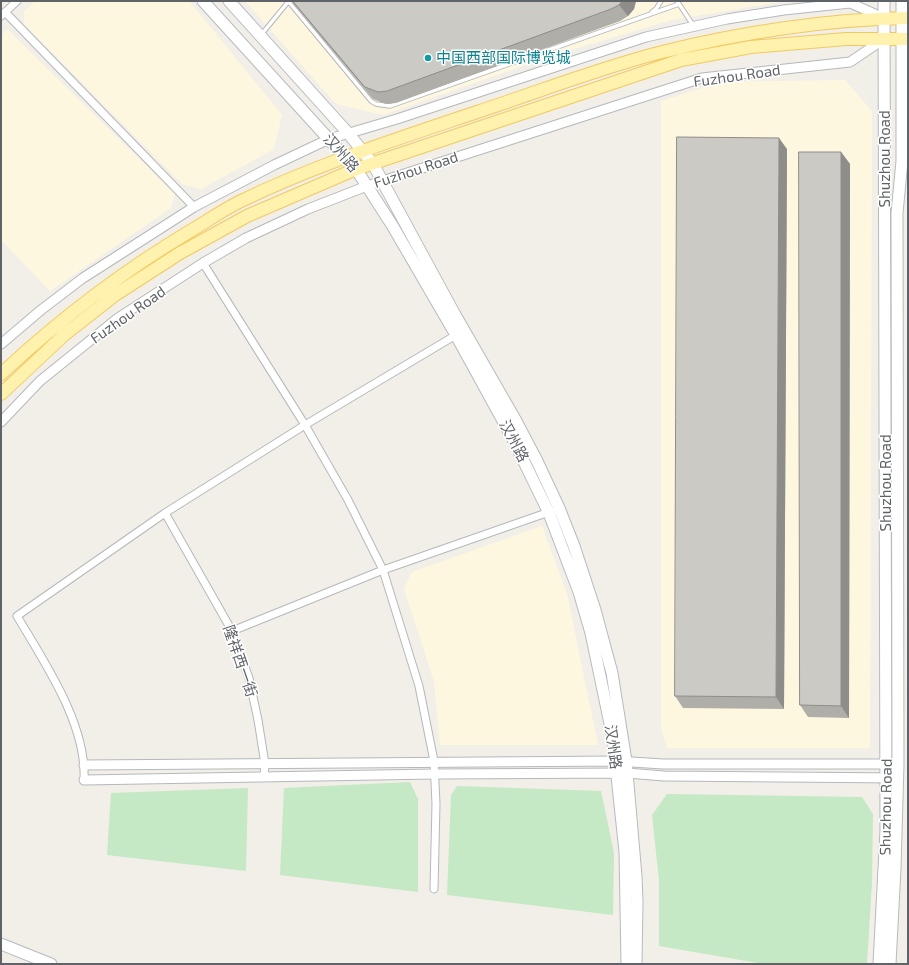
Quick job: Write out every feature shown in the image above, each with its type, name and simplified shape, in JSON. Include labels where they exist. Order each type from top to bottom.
[{"type":"main road","name":"汉州路","points":[[203,1],[347,157],[356,169],[392,225],[456,335],[554,511]]},
{"type":"main road","name":"汉州路","points":[[229,1],[364,151],[373,164],[384,181],[454,313],[533,454],[554,511],[591,633],[621,761],[625,852],[627,964]]},
{"type":"main road","name":"Shuzhou Road","points":[[884,1],[886,764],[892,778],[895,875],[890,964]]},
{"type":"main road","name":"Shuzhou Road","points":[[879,964],[886,830],[892,778],[898,764],[897,213],[902,160],[905,39],[905,18],[902,1]]},
{"type":"main road","points":[[1,374],[65,317],[112,281],[177,239],[238,203],[347,157],[583,76],[660,52],[769,32],[884,18],[905,18]]},
{"type":"main road","name":"Fuzhou Road","points":[[1,394],[64,335],[115,295],[180,253],[247,216],[356,169],[680,60],[752,47],[846,39],[905,39]]},
{"type":"main road","name":"汉州路","points":[[622,774],[638,902],[636,964]]},
{"type":"main road","points":[[1,944],[50,964]]},
{"type":"street","points":[[17,1],[3,14],[194,207]]},
{"type":"street","points":[[1,344],[41,310],[83,278],[194,207],[274,165],[329,139],[397,119],[646,37],[694,26],[784,10],[850,3],[884,18]]},
{"type":"street","name":"Fuzhou Road","points":[[1,422],[40,381],[118,318],[203,263],[246,238],[308,209],[367,186],[702,78],[850,62],[884,39]]},
{"type":"street","points":[[203,263],[305,425],[348,500],[383,570],[419,686],[434,761],[436,804],[434,889]]},
{"type":"street","points":[[456,335],[305,425],[165,513],[18,616],[62,696],[79,738],[84,765],[84,780],[435,774],[622,774],[664,776],[892,778]]},
{"type":"street","points":[[232,630],[383,570],[554,511]]},
{"type":"street","name":"隆祥西一街","points":[[165,513],[232,630],[249,678],[264,764],[264,777]]},
{"type":"street","points":[[84,765],[434,761],[621,761],[663,764],[898,764]]},
{"type":"lane","points":[[261,35],[288,1],[371,101],[376,104],[390,106],[678,3],[694,26]]},
{"type":"lane","points":[[648,15],[656,9],[661,1]]},
{"type":"shaded area","points":[[35,1],[189,1],[282,115],[274,149],[201,189],[182,184],[24,24],[24,12]]},
{"type":"shaded area","name":"中国西部国际博览城","points":[[245,1],[786,1],[672,20],[554,55],[383,115],[336,104]]},
{"type":"shaded area","points":[[7,29],[175,194],[171,208],[50,291],[1,240],[1,35]]},
{"type":"shaded area","points":[[845,80],[872,111],[870,748],[667,748],[661,728],[661,101],[721,82]]},
{"type":"shaded area","points":[[542,526],[567,594],[598,745],[440,745],[434,682],[404,589],[412,572]]},
{"type":"green space","points":[[410,782],[418,799],[418,892],[280,875],[284,788]]},
{"type":"green space","points":[[457,786],[601,791],[614,853],[613,915],[447,895],[451,795]]},
{"type":"green space","points":[[248,788],[246,871],[107,855],[111,793]]},
{"type":"green space","points":[[667,794],[862,797],[873,814],[872,882],[867,964],[764,964],[659,946],[659,880],[652,815]]},
{"type":"building","name":"中国西部国际博览城","points":[[293,1],[622,1],[619,5],[611,9],[387,91],[378,92],[365,87]]},
{"type":"building","points":[[677,137],[779,138],[776,697],[675,696]]},
{"type":"building","points":[[799,152],[841,152],[841,706],[800,705]]},
{"type":"place","name":"中国西部国际博览城","points":[[428,58]]}]
